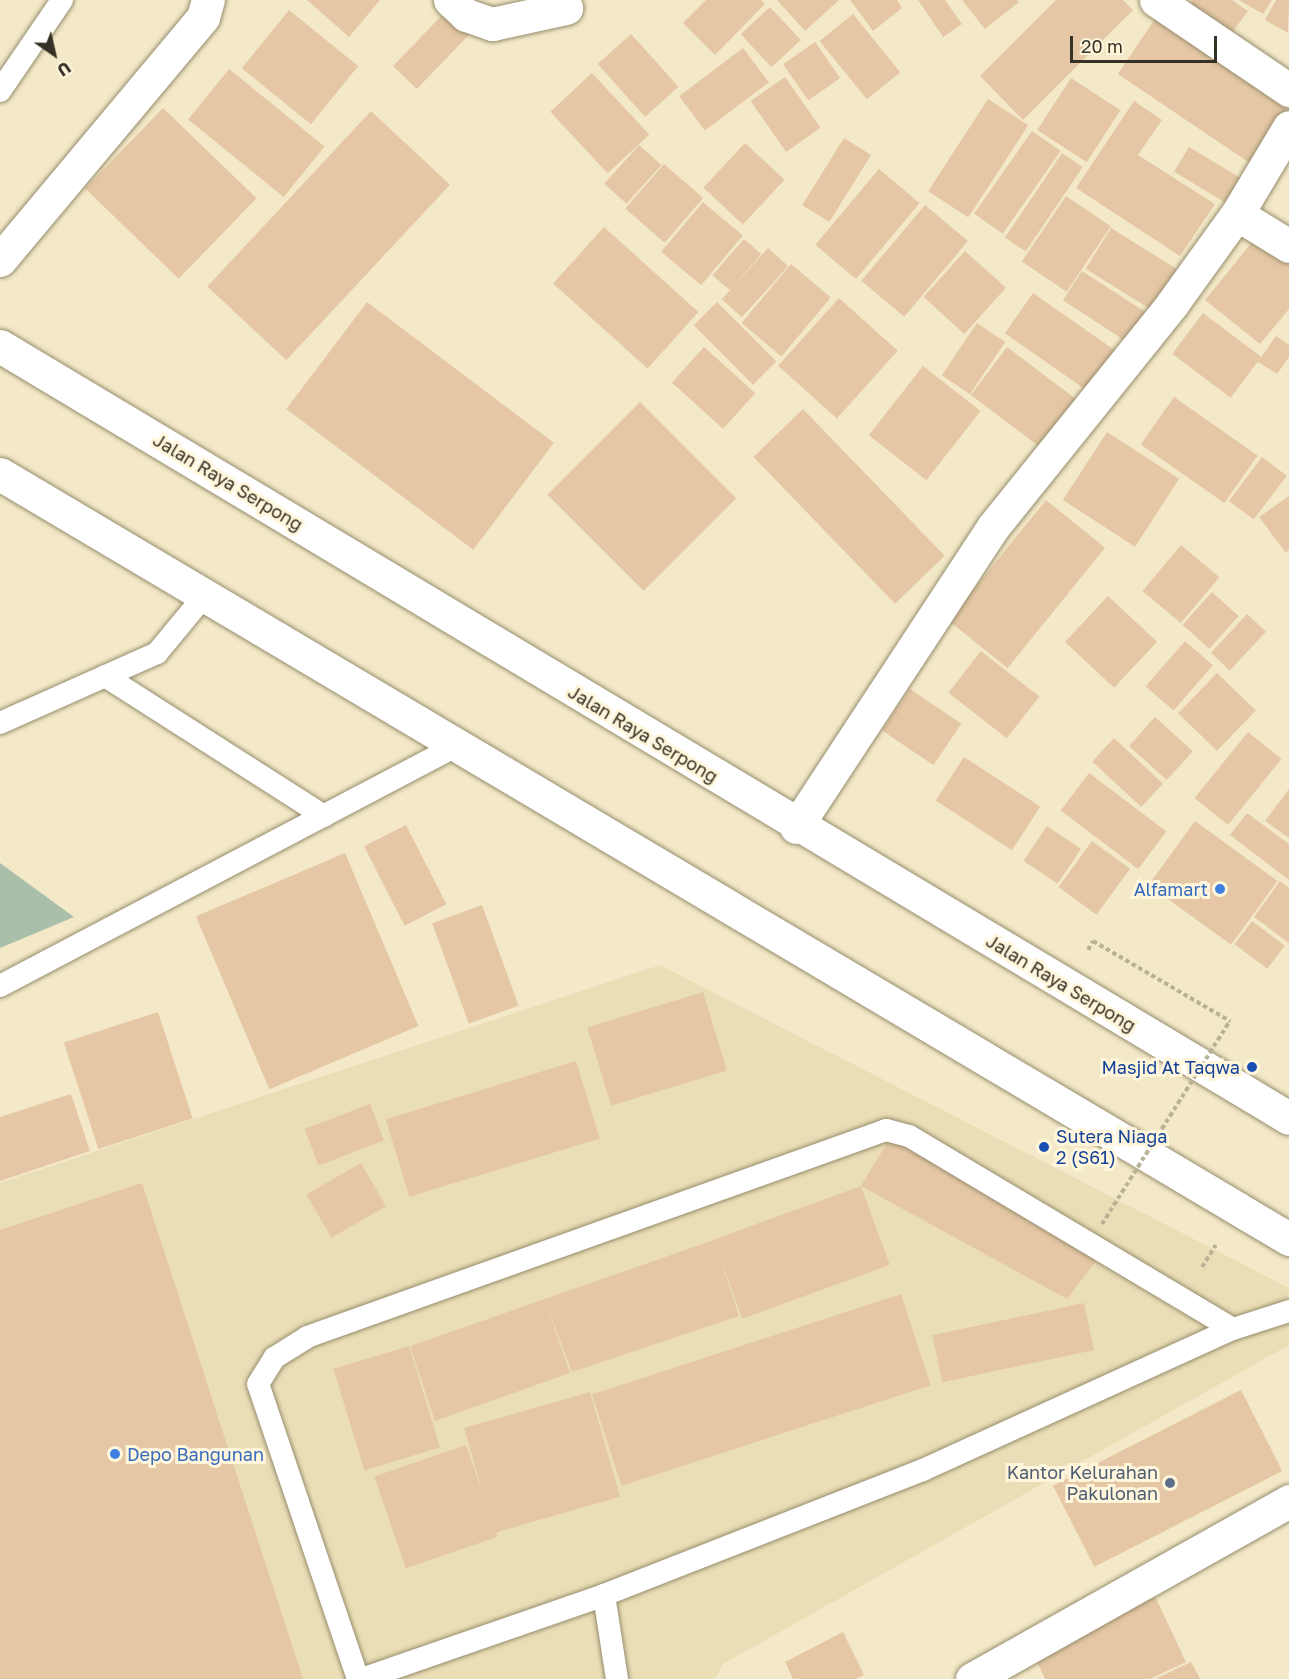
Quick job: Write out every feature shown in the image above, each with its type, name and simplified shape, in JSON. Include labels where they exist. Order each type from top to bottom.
[{"type":"main road","points":[[0,260],[203,17],[208,0]]},
{"type":"main road","points":[[450,0],[466,15],[492,24],[566,8]]},
{"type":"main road","points":[[1156,0],[1289,90]]},
{"type":"main road","points":[[796,827],[993,527],[1172,304],[1237,214],[1289,127]]},
{"type":"main road","points":[[1237,214],[1289,246]]},
{"type":"main road","name":"Jalan Raya Serpong","points":[[0,346],[796,827],[1289,1118]]},
{"type":"main road","points":[[0,474],[1289,1239]]},
{"type":"main road","points":[[972,1679],[1289,1501]]},
{"type":"lane","points":[[0,91],[62,0]]},
{"type":"lane","points":[[0,723],[156,653],[205,595]]},
{"type":"lane","points":[[105,676],[324,816]]},
{"type":"lane","points":[[0,986],[458,745]]},
{"type":"lane","points":[[1233,1329],[909,1136],[886,1130],[307,1337],[274,1358],[258,1384],[360,1679],[604,1595],[923,1470],[1233,1329],[1289,1311]]},
{"type":"lane","points":[[604,1595],[617,1679]]},
{"type":"path","points":[[1112,1230],[1102,1224],[1230,1021]]},
{"type":"path","points":[[1199,1271],[1240,1209]]},
{"type":"shaded area","points":[[660,965],[1289,1288],[1289,1345],[723,1664],[715,1679],[0,1679],[0,1183]]},
{"type":"green space","points":[[0,863],[74,917],[0,948]]},
{"type":"building","points":[[307,0],[380,0],[349,37]]},
{"type":"building","points":[[706,0],[761,0],[765,4],[715,55],[683,23]]},
{"type":"building","points":[[777,0],[839,0],[805,31]]},
{"type":"building","points":[[850,0],[897,0],[902,8],[873,31]]},
{"type":"building","points":[[918,0],[945,0],[962,24],[943,37]]},
{"type":"building","points":[[962,0],[1017,0],[1019,2],[985,29]]},
{"type":"building","points":[[1056,0],[1123,0],[1133,10],[1023,120],[980,76]]},
{"type":"building","points":[[1193,0],[1232,0],[1248,11],[1228,38],[1187,8]]},
{"type":"building","points":[[1239,0],[1272,0],[1263,14]]},
{"type":"building","points":[[1276,0],[1289,0],[1288,33],[1265,20]]},
{"type":"building","points":[[450,7],[474,30],[417,89],[393,66]]},
{"type":"building","points":[[770,7],[801,40],[771,67],[741,34]]},
{"type":"building","points":[[289,10],[358,66],[311,124],[242,68]]},
{"type":"building","points":[[853,14],[900,72],[867,99],[820,41]]},
{"type":"building","points":[[1157,16],[1289,105],[1250,163],[1118,74]]},
{"type":"building","points":[[631,34],[679,87],[645,117],[598,64]]},
{"type":"building","points":[[815,42],[840,78],[808,100],[783,64]]},
{"type":"building","points":[[743,48],[769,82],[705,130],[679,96]]},
{"type":"building","points":[[229,69],[325,146],[284,197],[188,120]]},
{"type":"building","points":[[592,73],[649,134],[608,173],[550,112]]},
{"type":"building","points":[[785,77],[821,128],[786,152],[751,101]]},
{"type":"building","points":[[1071,78],[1120,110],[1087,162],[1037,130]]},
{"type":"building","points":[[988,99],[1028,125],[968,217],[928,191]]},
{"type":"building","points":[[1134,101],[1162,120],[1138,155],[1215,204],[1180,256],[1076,188]]},
{"type":"building","points":[[163,108],[257,198],[179,279],[85,189]]},
{"type":"building","points":[[371,111],[450,185],[286,360],[207,287]]},
{"type":"building","points":[[1032,131],[1061,151],[1003,234],[974,214]]},
{"type":"building","points":[[844,138],[871,155],[829,222],[802,205]]},
{"type":"building","points":[[745,143],[784,180],[743,224],[703,188]]},
{"type":"building","points":[[639,145],[661,165],[626,204],[604,184]]},
{"type":"building","points":[[1189,147],[1251,184],[1236,209],[1174,172]]},
{"type":"building","points":[[1062,153],[1083,167],[1026,252],[1005,238]]},
{"type":"building","points":[[664,164],[703,198],[665,243],[625,209]]},
{"type":"building","points":[[879,169],[920,203],[856,279],[815,245]]},
{"type":"building","points":[[1066,196],[1111,226],[1067,292],[1022,261]]},
{"type":"building","points":[[703,202],[743,235],[701,285],[661,252]]},
{"type":"building","points":[[925,205],[968,241],[904,317],[861,281]]},
{"type":"building","points":[[604,227],[698,312],[648,368],[553,283]]},
{"type":"building","points":[[1111,228],[1179,270],[1153,311],[1086,269]]},
{"type":"building","points":[[1262,230],[1289,251],[1289,309],[1260,344],[1205,300]]},
{"type":"building","points":[[744,239],[761,254],[730,290],[713,275]]},
{"type":"building","points":[[768,248],[788,266],[742,317],[722,299]]},
{"type":"building","points":[[965,251],[1006,288],[964,334],[924,297]]},
{"type":"building","points":[[791,264],[831,297],[781,356],[742,323]]},
{"type":"building","points":[[1082,271],[1149,315],[1130,344],[1063,300]]},
{"type":"building","points":[[1033,293],[1117,352],[1089,392],[1005,333]]},
{"type":"building","points":[[839,298],[898,351],[837,418],[778,366]]},
{"type":"building","points":[[367,302],[554,443],[473,550],[286,409]]},
{"type":"building","points":[[717,302],[776,361],[753,385],[694,325]]},
{"type":"building","points":[[1203,313],[1261,357],[1231,398],[1172,354]]},
{"type":"building","points":[[977,323],[1005,342],[970,394],[942,375]]},
{"type":"building","points":[[1276,336],[1289,345],[1289,357],[1277,374],[1258,362]]},
{"type":"building","points":[[704,347],[755,393],[723,429],[672,383]]},
{"type":"building","points":[[1007,347],[1076,399],[1040,447],[971,395]]},
{"type":"building","points":[[923,366],[981,411],[926,480],[869,435]]},
{"type":"building","points":[[1174,397],[1258,456],[1224,503],[1141,445]]},
{"type":"building","points":[[640,402],[736,498],[644,591],[547,495]]},
{"type":"building","points":[[803,409],[945,556],[895,604],[753,457]]},
{"type":"building","points":[[1107,432],[1179,479],[1135,547],[1063,500]]},
{"type":"building","points":[[1262,457],[1287,476],[1254,520],[1229,501]]},
{"type":"building","points":[[1289,496],[1289,550],[1286,553],[1259,517]]},
{"type":"building","points":[[1046,500],[1105,548],[1008,668],[948,620]]},
{"type":"building","points":[[1181,545],[1219,577],[1181,623],[1142,591]]},
{"type":"building","points":[[1212,592],[1239,616],[1209,649],[1183,625]]},
{"type":"building","points":[[1108,596],[1157,642],[1114,688],[1065,642]]},
{"type":"building","points":[[1247,614],[1266,632],[1230,670],[1211,653]]},
{"type":"building","points":[[1185,641],[1213,665],[1174,711],[1146,686]]},
{"type":"building","points":[[981,651],[1039,697],[1007,738],[948,693]]},
{"type":"building","points":[[1217,673],[1256,711],[1217,751],[1178,713]]},
{"type":"building","points":[[910,689],[961,724],[933,765],[882,730]]},
{"type":"building","points":[[1155,717],[1193,751],[1167,780],[1129,746]]},
{"type":"building","points":[[1248,732],[1281,759],[1228,825],[1195,798]]},
{"type":"building","points":[[1114,738],[1163,784],[1141,807],[1092,761]]},
{"type":"building","points":[[964,757],[1040,807],[1012,850],[936,801]]},
{"type":"building","points":[[1089,773],[1166,831],[1138,869],[1061,811]]},
{"type":"building","points":[[1289,789],[1289,838],[1265,821]]},
{"type":"building","points":[[1247,813],[1289,844],[1289,880],[1230,835]]},
{"type":"building","points":[[1195,821],[1278,881],[1231,945],[1149,885]]},
{"type":"building","points":[[406,825],[446,904],[405,926],[364,846]]},
{"type":"building","points":[[1047,826],[1081,849],[1058,884],[1024,861]]},
{"type":"building","points":[[1092,841],[1130,869],[1097,915],[1058,887]]},
{"type":"building","points":[[345,853],[418,1026],[269,1089],[196,916]]},
{"type":"building","points":[[1280,881],[1289,888],[1289,943],[1254,917]]},
{"type":"building","points":[[482,905],[519,1006],[469,1024],[432,923]]},
{"type":"building","points":[[1252,921],[1285,946],[1267,969],[1235,944]]},
{"type":"building","points":[[703,992],[727,1070],[611,1106],[587,1027]]},
{"type":"building","points":[[158,1012],[193,1119],[98,1149],[64,1043]]},
{"type":"building","points":[[576,1061],[600,1138],[409,1197],[386,1119]]},
{"type":"building","points":[[71,1094],[90,1151],[0,1181],[0,1117]]},
{"type":"building","points":[[370,1104],[384,1140],[319,1165],[305,1129]]},
{"type":"building","points":[[892,1135],[1096,1261],[1067,1299],[861,1186]]},
{"type":"building","points":[[361,1163],[386,1206],[331,1238],[306,1194]]},
{"type":"building","name":"Depo Bangunan","points":[[142,1183],[303,1679],[0,1679],[0,1230]]},
{"type":"building","points":[[861,1186],[890,1265],[742,1319],[713,1240]]},
{"type":"building","points":[[714,1240],[739,1316],[572,1372],[546,1303],[570,1373],[435,1421],[410,1346]]},
{"type":"building","points":[[901,1294],[931,1385],[622,1486],[592,1394]]},
{"type":"building","points":[[1084,1303],[1094,1350],[942,1382],[932,1335]]},
{"type":"building","points":[[409,1346],[440,1447],[364,1470],[333,1369]]},
{"type":"building","name":"Kantor Kelurahan Pakulonan","points":[[1241,1390],[1282,1471],[1094,1567],[1053,1486]]},
{"type":"building","points":[[590,1392],[620,1497],[494,1533],[464,1428]]},
{"type":"building","points":[[466,1445],[498,1537],[406,1568],[374,1477]]},
{"type":"building","points":[[1155,1596],[1186,1662],[1150,1679],[1045,1679],[1033,1654]]},
{"type":"building","points":[[843,1632],[864,1675],[856,1679],[793,1679],[785,1662]]},
{"type":"building","points":[[1191,1662],[1200,1679],[1155,1679]]},
{"type":"place","name":"Alfamart","points":[[1220,889]]},
{"type":"place","name":"Masjid At Taqwa","points":[[1252,1067]]},
{"type":"place","name":"Sutera Niaga 2 (S61)","points":[[1044,1147]]},
{"type":"place","name":"Depo Bangunan","points":[[115,1454]]},
{"type":"place","name":"Kantor Kelurahan Pakulonan","points":[[1170,1483]]}]
